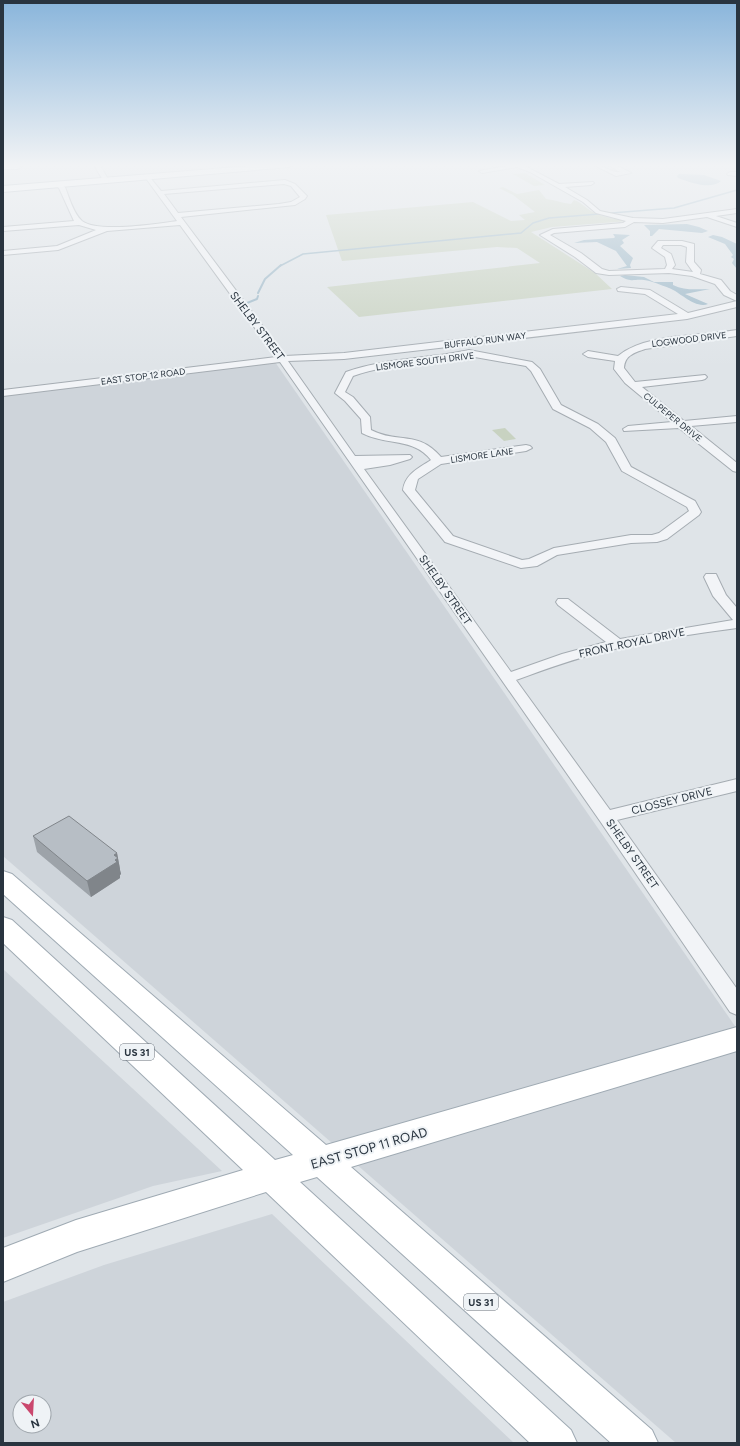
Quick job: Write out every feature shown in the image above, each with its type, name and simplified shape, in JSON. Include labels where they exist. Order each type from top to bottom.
[{"type":"main road","name":"US 31","points":[[3,880],[639,1443]]},
{"type":"main road","name":"US 31","points":[[3,927],[558,1443]]},
{"type":"main road","name":"EAST STOP 11 ROAD","points":[[3,1265],[76,1236],[271,1176],[737,1039]]},
{"type":"street","points":[[3,253],[58,248],[97,232]]},
{"type":"street","name":"SHELBY STREET","points":[[189,232],[282,359],[354,463],[606,817],[737,1006]]},
{"type":"street","points":[[549,232],[544,234],[546,237],[578,255],[599,271],[667,271],[696,274],[718,282],[727,293],[737,299]]},
{"type":"street","points":[[667,271],[671,265],[668,257],[656,248],[660,243],[685,243],[691,246],[690,262],[697,270],[696,274]]},
{"type":"street","points":[[620,289],[647,292],[687,316]]},
{"type":"street","name":"BUFFALO RUN WAY","points":[[282,359],[344,356],[687,316],[702,314],[737,304]]},
{"type":"street","name":"LOGWOOD DRIVE","points":[[621,358],[630,351],[650,344],[737,333]]},
{"type":"street","name":"LISMORE SOUTH DRIVE","points":[[467,354],[485,355],[531,365],[535,368],[556,406],[594,426],[611,440],[626,469],[689,503],[694,508],[693,514],[663,536],[657,538],[631,539],[554,552],[525,564],[516,563],[452,541],[446,537],[409,490],[410,482],[435,457],[419,444],[367,432],[365,428],[366,419],[349,399],[340,393],[351,372],[366,368],[467,354]]},
{"type":"street","points":[[588,354],[621,358]]},
{"type":"street","name":"CULPEPER DRIVE","points":[[621,358],[619,364],[620,371],[634,386],[737,469]]},
{"type":"street","name":"EAST STOP 12 ROAD","points":[[3,393],[282,359]]},
{"type":"street","points":[[634,386],[702,377]]},
{"type":"street","points":[[628,429],[737,420]]},
{"type":"street","name":"LISMORE LANE","points":[[354,463],[406,457],[435,457],[526,448]]},
{"type":"street","points":[[711,577],[720,596],[737,617]]},
{"type":"street","points":[[563,602],[617,644]]},
{"type":"street","name":"FRONT ROYAL DRIVE","points":[[507,678],[586,652],[617,644],[665,634],[737,624]]},
{"type":"street","name":"CLOSSEY DRIVE","points":[[606,817],[737,785]]},
{"type":"shaded area","points":[[275,362],[737,1029],[737,1443],[676,1443],[3,856],[3,395]]},
{"type":"shaded area","points":[[3,969],[222,1171],[153,1186],[3,1238]]},
{"type":"shaded area","points":[[272,1214],[514,1443],[3,1443],[3,1302],[104,1265]]},
{"type":"green space","points":[[332,232],[532,232],[595,273],[612,289],[359,317],[327,287],[540,263],[517,248],[497,247],[342,261]]},
{"type":"green space","points":[[505,428],[516,439],[504,441],[492,430]]},
{"type":"water","points":[[650,232],[656,232],[652,236],[650,236]]},
{"type":"water","points":[[613,234],[630,235],[622,240],[624,243],[620,246],[633,258],[630,265],[631,268],[617,269],[627,266],[616,251],[597,242],[574,243],[584,240],[614,238],[615,237]]},
{"type":"water","points":[[713,235],[722,237],[737,244],[737,269],[732,263],[734,259],[731,257],[733,255],[725,244],[708,237]]},
{"type":"water","points":[[625,275],[644,277],[654,282],[673,282],[673,285],[682,288],[710,289],[685,294],[708,304],[703,305],[693,302],[669,288],[653,282],[644,280],[630,280],[620,276]]},
{"type":"building","points":[[69,816],[117,853],[114,855],[118,858],[115,860],[117,862],[87,881],[33,836]]},
{"type":"waterway","points":[[280,266],[303,254],[522,232]]},
{"type":"waterway","points":[[258,293],[265,279],[281,265]]},
{"type":"waterway","points":[[242,305],[257,299],[258,296]]}]
